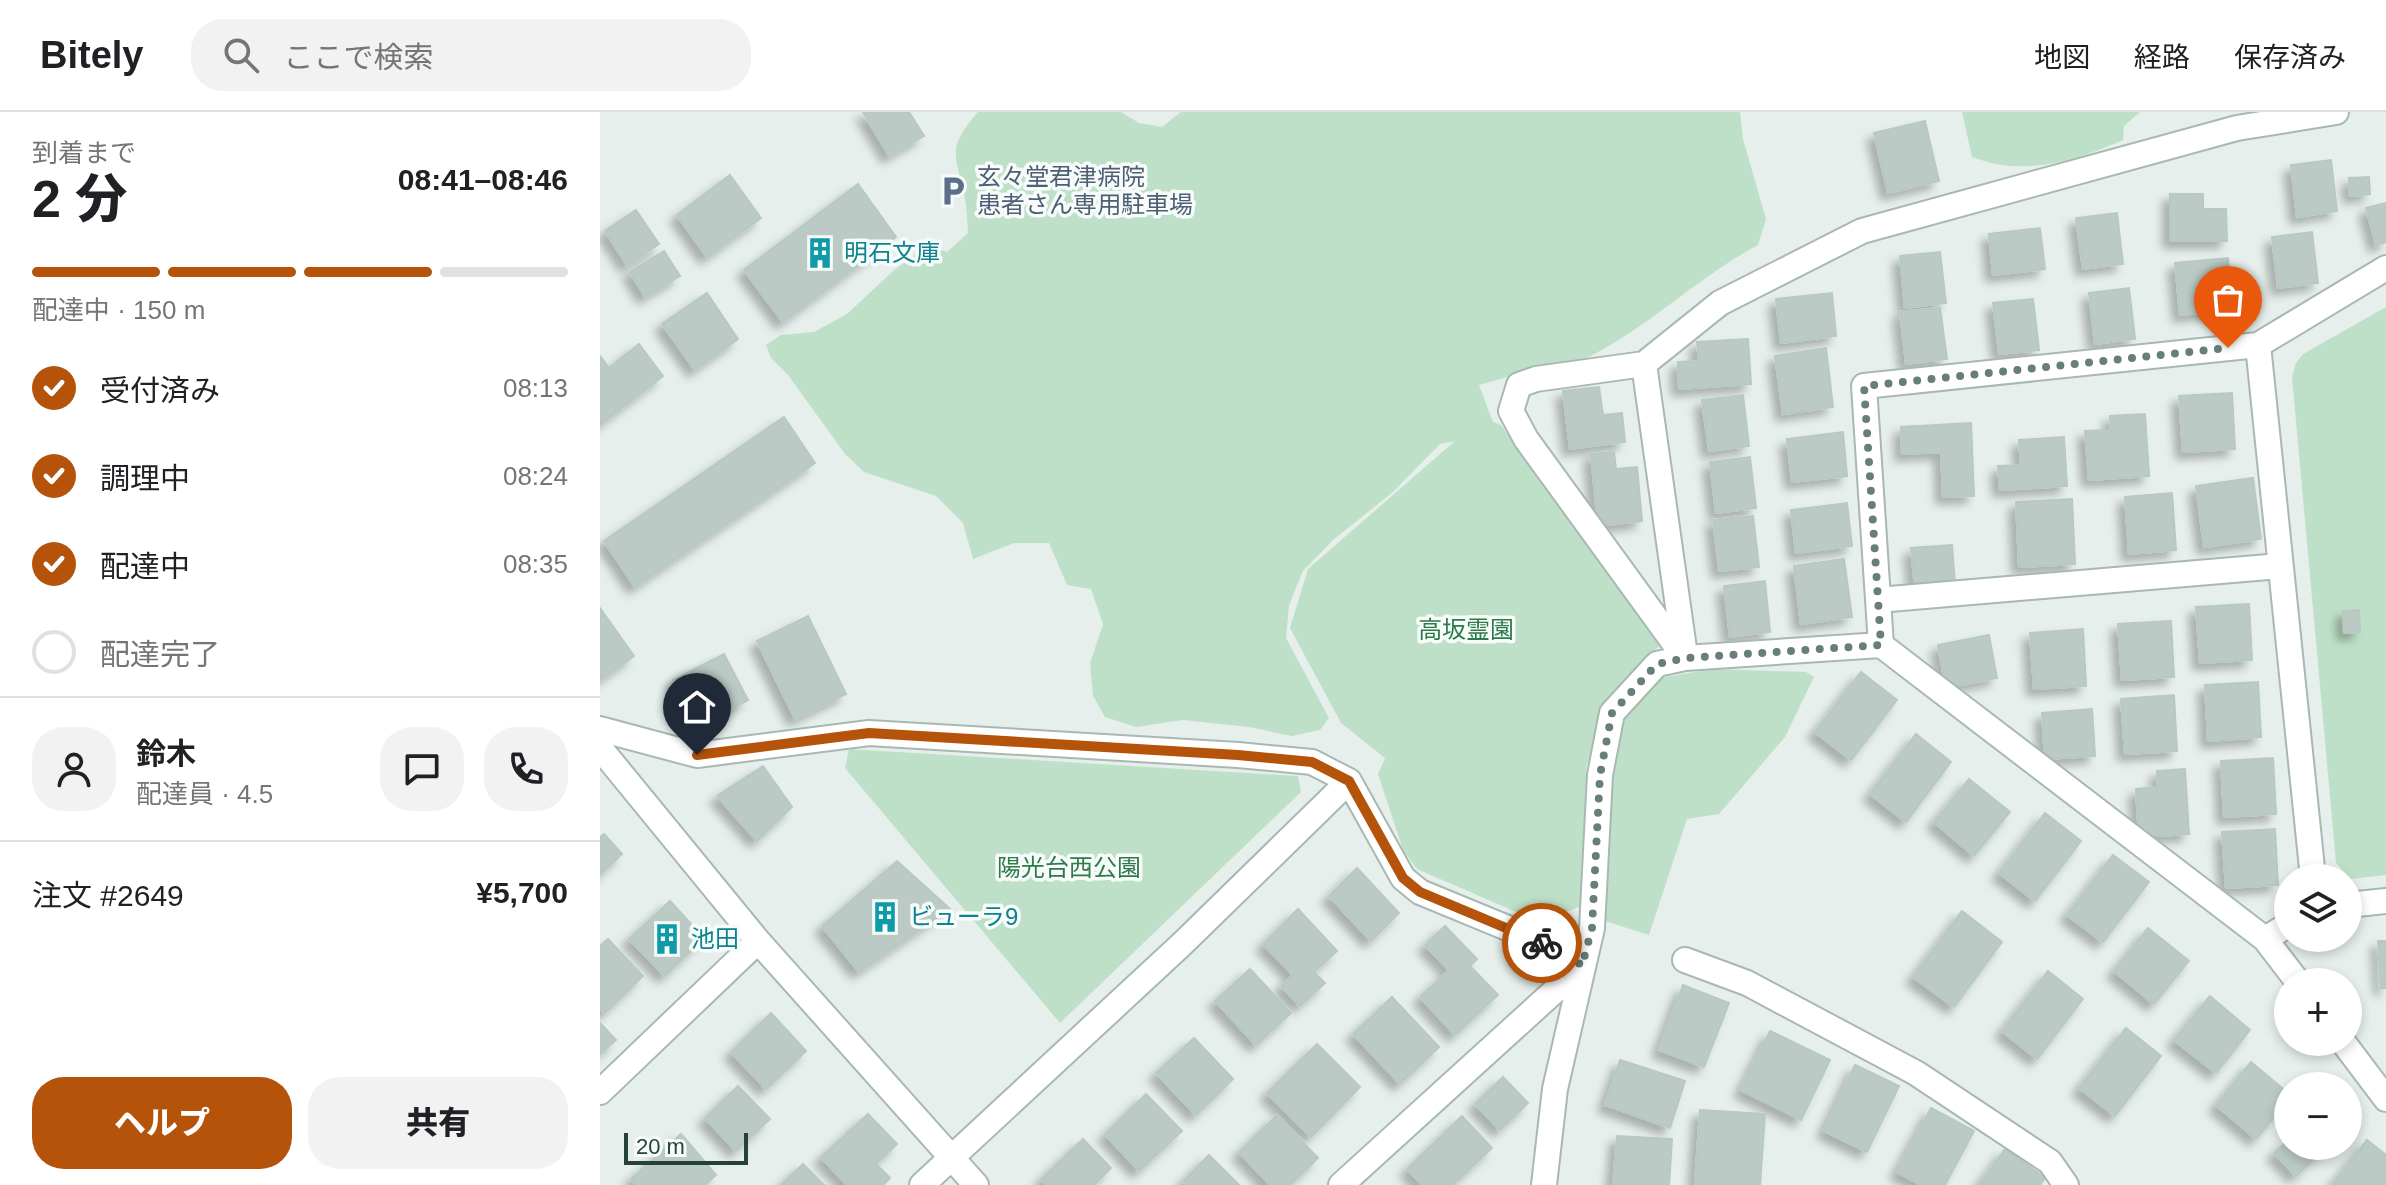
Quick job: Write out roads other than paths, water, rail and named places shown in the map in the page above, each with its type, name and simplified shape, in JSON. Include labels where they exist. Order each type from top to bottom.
[{"type":"street","points":[[1685,658],[1526,439],[1511,411],[1519,385],[1536,379],[1644,364],[1720,303],[1862,231],[2235,120],[2336,112]]},
{"type":"street","points":[[1881,645],[1864,386],[2258,345],[2386,268]]},
{"type":"street","points":[[2258,345],[2312,864]]},
{"type":"street","points":[[1644,364],[1685,658]]},
{"type":"street","points":[[1878,600],[2280,566]]},
{"type":"street","points":[[1544,1185],[1555,1089],[1592,928],[1600,775],[1612,713],[1657,664],[1685,658],[1881,645],[2265,939],[2287,968]]},
{"type":"street","points":[[600,729],[697,755],[869,733],[1312,762],[1349,781],[1403,878],[1420,892],[1568,953],[1582,966]]},
{"type":"street","points":[[600,748],[758,941],[976,1185]]},
{"type":"street","points":[[922,1185],[1182,944],[1349,781]]},
{"type":"street","points":[[2362,904],[2386,901]]},
{"type":"street","points":[[2265,939],[2274,934]]},
{"type":"street","points":[[600,1092],[758,941]]},
{"type":"street","points":[[1685,960],[1747,983],[1916,1073],[2050,1162],[2066,1185]]},
{"type":"street","points":[[1341,1185],[1582,966]]},
{"type":"street","points":[[2354,1056],[2386,1099]]},
{"type":"place","name":"玄々堂君津病院 患者さん専用駐車場","points":[[953,191]]},
{"type":"place","name":"明石文庫","points":[[820,253]]},
{"type":"place","name":"ビューラ9","points":[[885,917]]},
{"type":"place","name":"池田","points":[[667,939]]},
{"type":"park label","name":"高坂霊園","points":[[1466,630]]},
{"type":"park label","name":"陽光台西公園","points":[[1069,868]]}]
